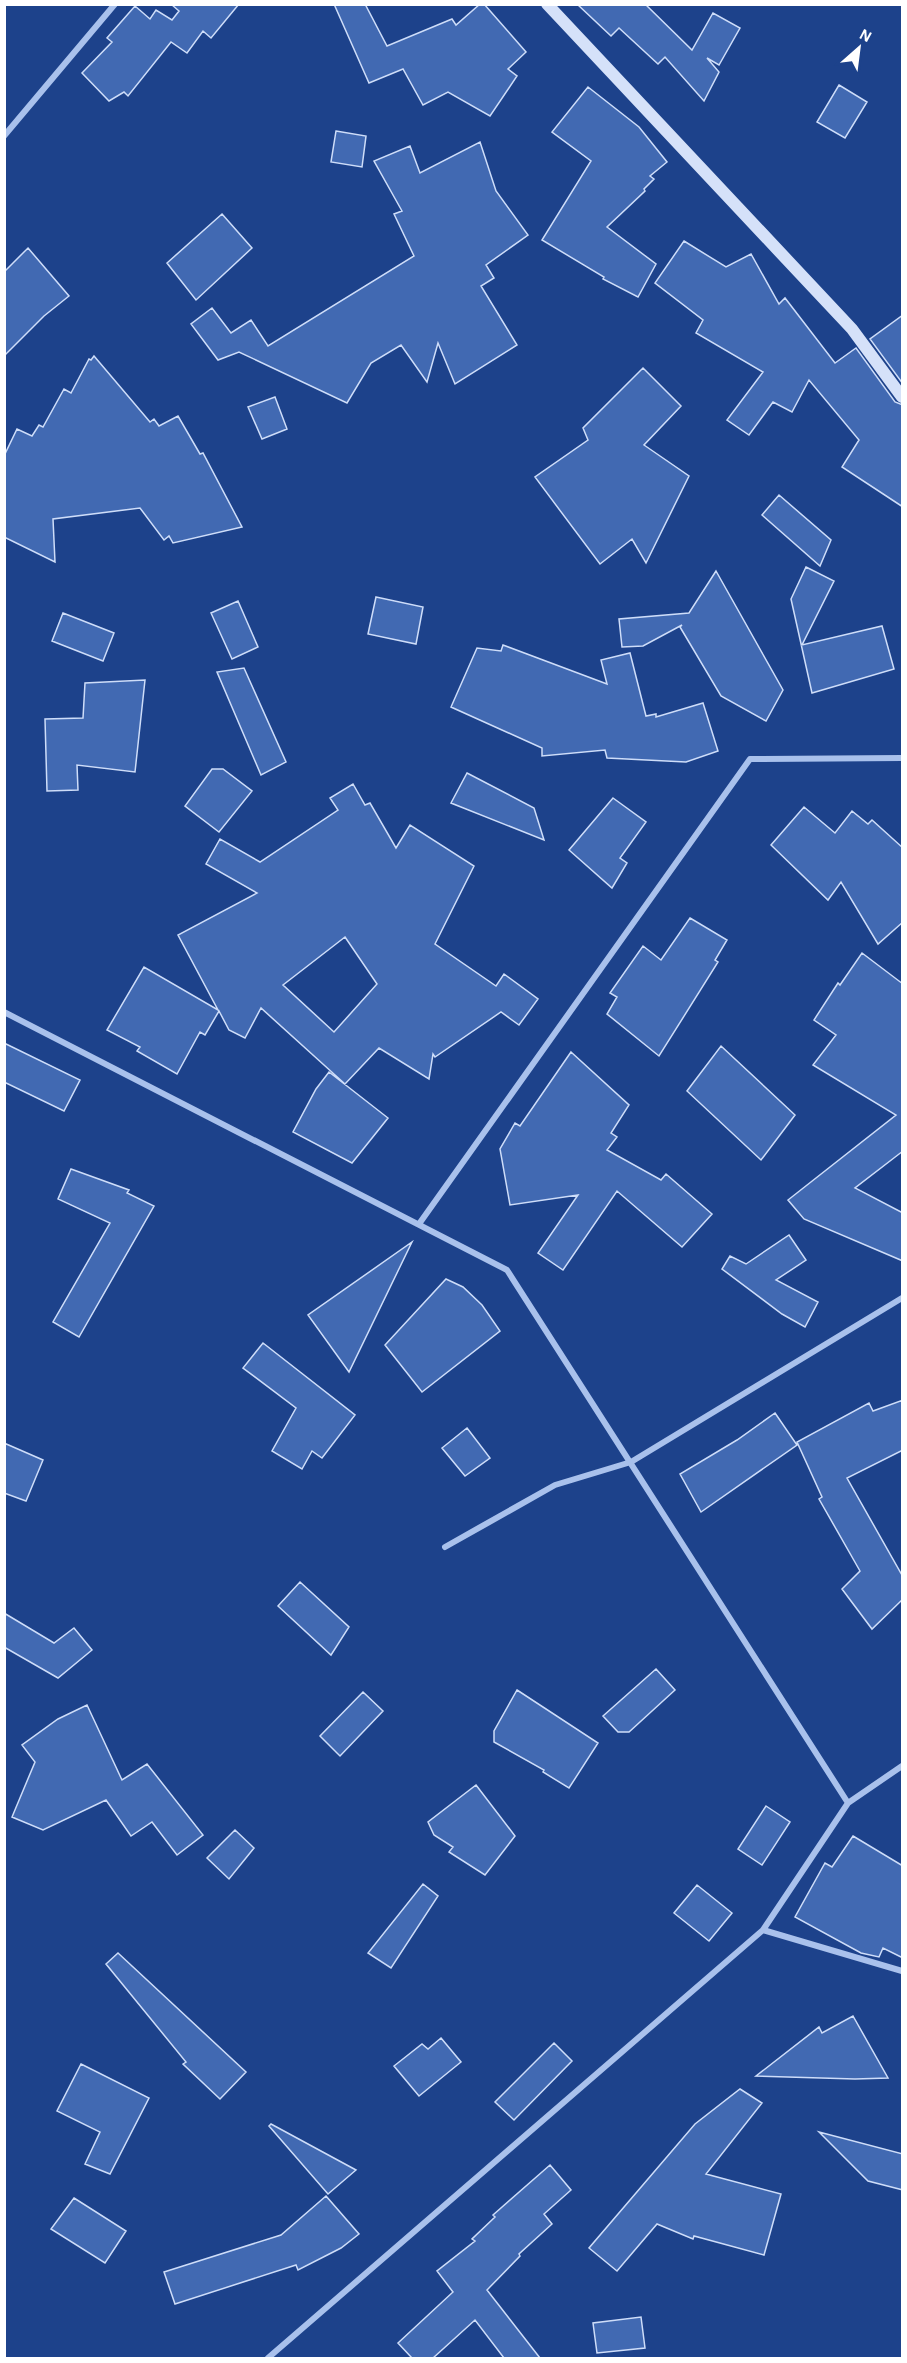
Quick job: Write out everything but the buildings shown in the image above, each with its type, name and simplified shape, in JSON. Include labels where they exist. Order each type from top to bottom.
[{"type":"main road","points":[[547,4],[852,329],[903,397]]},
{"type":"street","points":[[4,135],[115,4]]},
{"type":"street","points":[[418,1224],[750,759],[903,758]]},
{"type":"street","points":[[4,1012],[507,1270],[848,1803]]},
{"type":"street","points":[[445,1546],[555,1485],[631,1461],[903,1298]]},
{"type":"street","points":[[268,2358],[763,1930],[848,1803],[903,1766]]},
{"type":"street","points":[[763,1930],[903,1971]]}]
